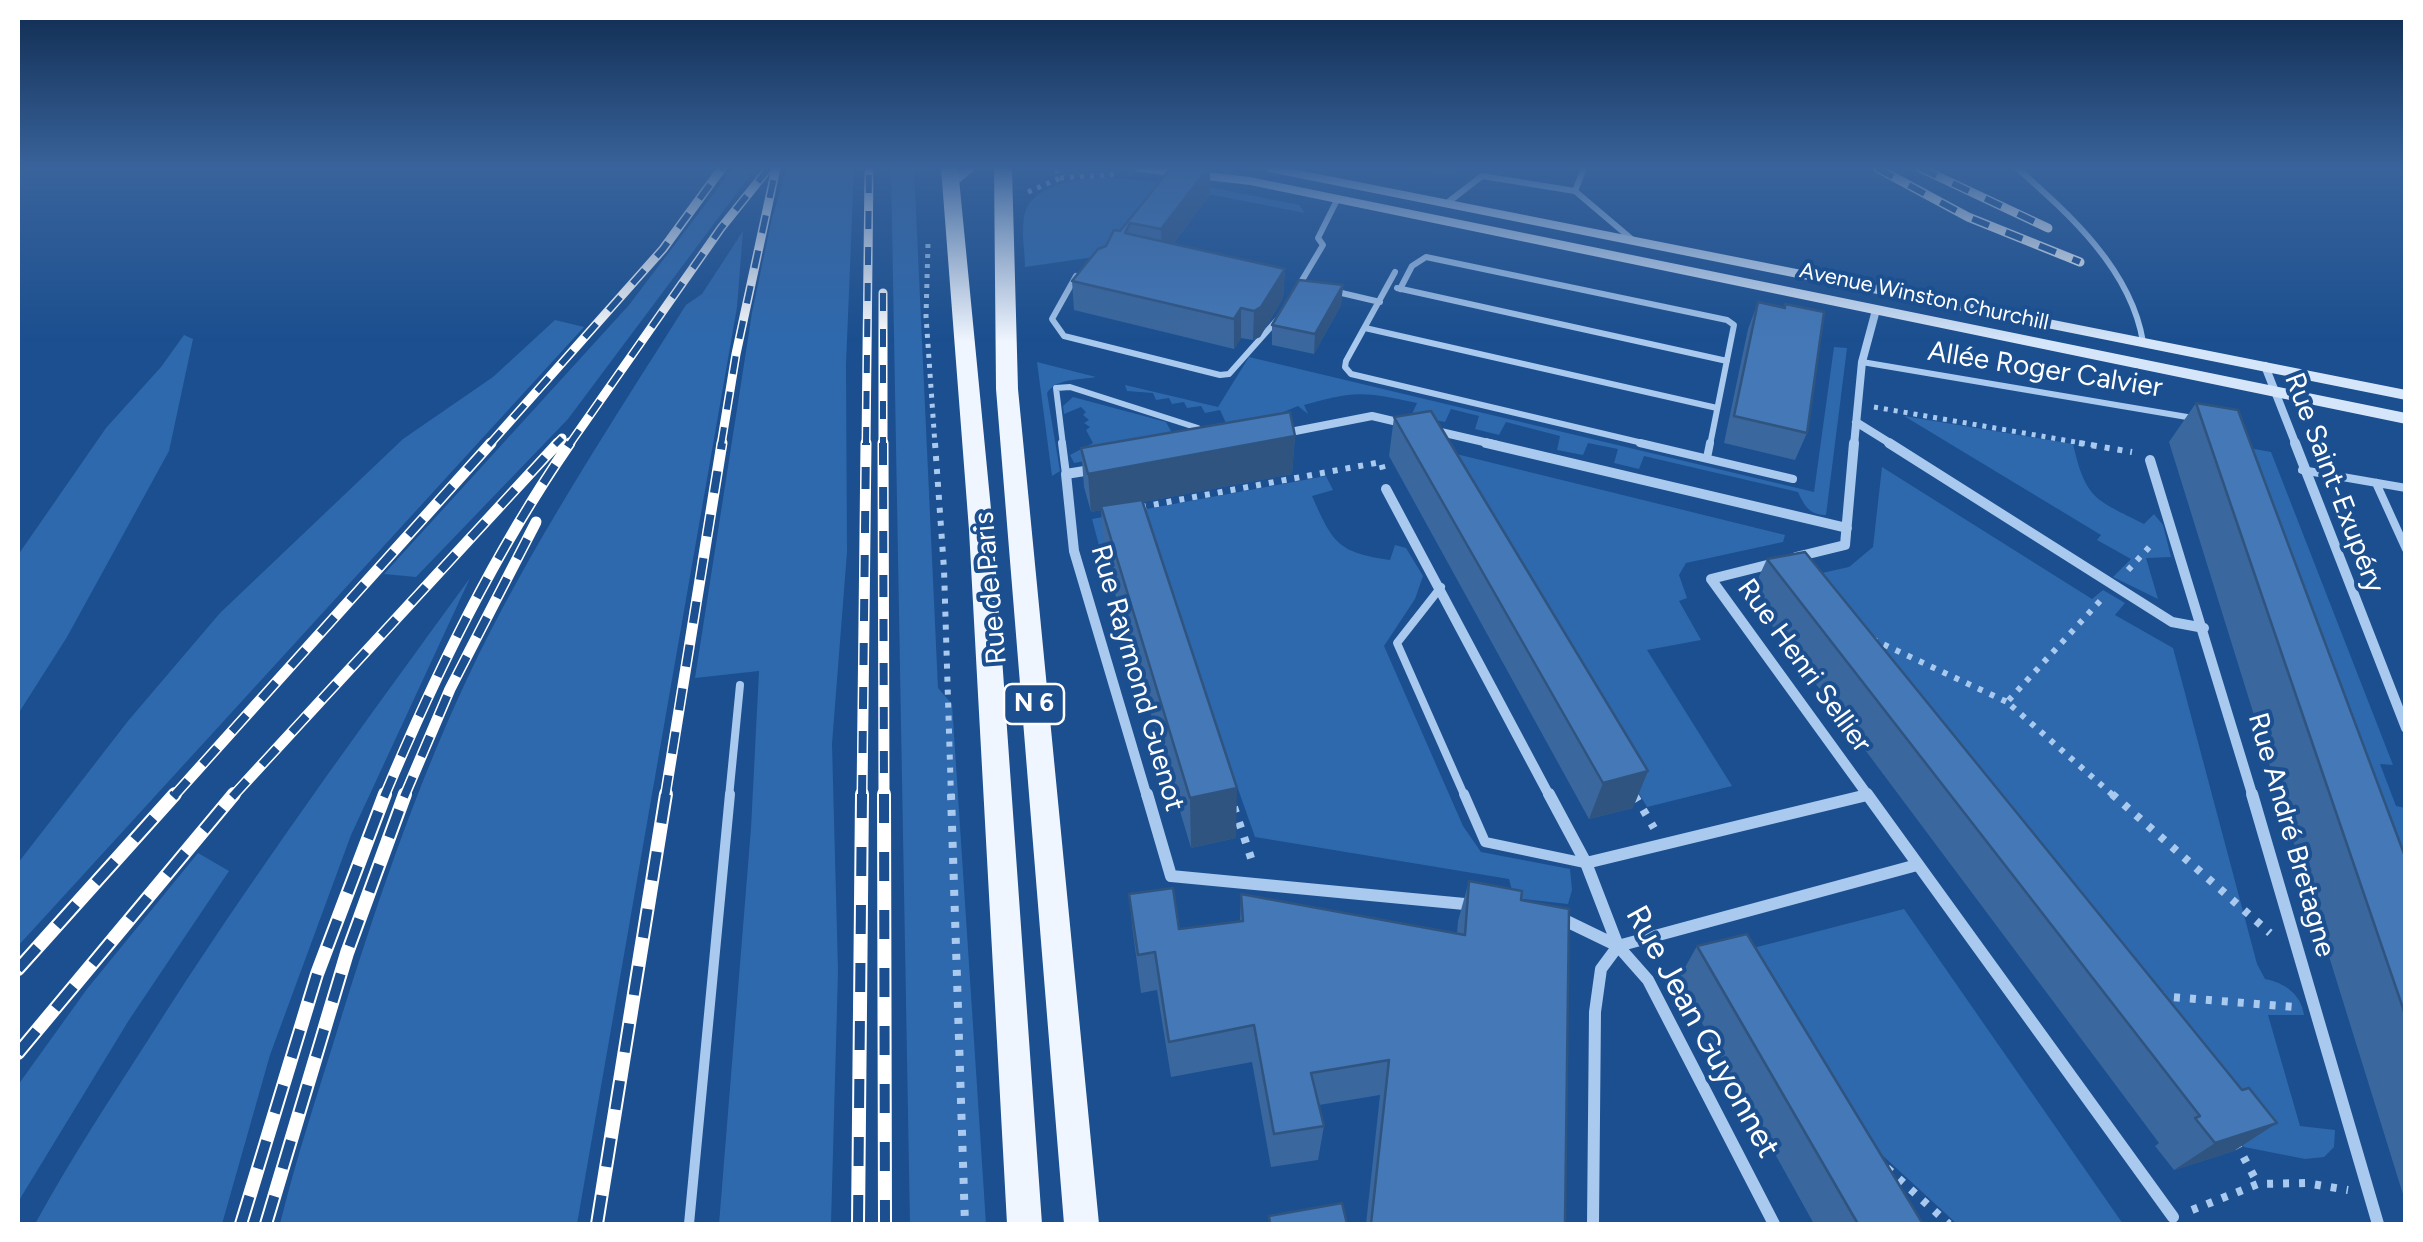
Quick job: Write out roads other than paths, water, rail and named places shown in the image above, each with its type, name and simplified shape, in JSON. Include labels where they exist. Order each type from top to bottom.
[{"type":"main road","name":"Rue de Paris","points":[[953,226],[981,530],[1025,1224]]},
{"type":"main road","name":"Rue de Paris","points":[[1008,226],[1008,390],[1014,481],[1082,1224]]},
{"type":"main road","name":"Avenue Winston Churchill","points":[[1464,226],[2406,419]]},
{"type":"main road","name":"Avenue Winston Churchill","points":[[1563,226],[2406,395]]},
{"type":"street","points":[[1262,438],[1372,416],[1847,528],[1862,362],[1876,310]]},
{"type":"street","name":"Rue Saint-Exupéry","points":[[2265,366],[2302,470],[2406,728]]},
{"type":"street","points":[[1856,422],[2172,622],[2204,628]]},
{"type":"street","name":"Rue André Bretagne","points":[[2150,460],[2204,628],[2378,1224]]},
{"type":"street","points":[[1066,474],[1118,465]]},
{"type":"street","name":"Rue Raymond Guenot","points":[[1066,474],[1074,551],[1171,876],[1410,896],[1482,906]]},
{"type":"street","name":"Rue Jean Guyonnet","points":[[1386,489],[1586,863],[1618,946],[1648,980],[1774,1224]]},
{"type":"street","name":"Rue Henri Sellier","points":[[1847,528],[1845,546],[1711,578],[2172,1217]]},
{"type":"street","name":"Rue Henri Sellier","points":[[1586,863],[1867,795]]},
{"type":"street","points":[[1593,1224],[1595,1012],[1601,969],[1618,946],[1918,865]]},
{"type":"street","points":[[1537,913],[1555,916],[1618,946]]},
{"type":"lane","points":[[1294,294],[1323,246],[1318,238],[1324,226]]},
{"type":"lane","points":[[1617,226],[1634,240]]},
{"type":"lane","points":[[2073,226],[2102,256],[2143,322],[2143,342]]},
{"type":"lane","points":[[1400,289],[1412,266],[1426,258],[1727,320],[1734,325],[1707,458]]},
{"type":"lane","points":[[1092,269],[1078,273],[1054,310],[1052,319],[1064,336],[1220,375],[1229,374],[1240,354],[1264,342],[1284,310]]},
{"type":"lane","points":[[1395,272],[1346,361],[1345,367],[1351,374],[1793,479]]},
{"type":"lane","points":[[1299,284],[1380,302]]},
{"type":"lane","points":[[1388,286],[1727,360]]},
{"type":"lane","points":[[1365,328],[1717,408]]},
{"type":"lane","name":"Allée Roger Calvier","points":[[1862,362],[2207,420]]},
{"type":"lane","points":[[1066,474],[1056,388],[1070,388],[1198,428],[1206,449]]},
{"type":"lane","points":[[2302,470],[2406,488]]},
{"type":"lane","points":[[2376,483],[2406,549]]},
{"type":"lane","points":[[1441,587],[1398,643],[1486,842],[1586,863]]},
{"type":"lane","points":[[689,1224],[740,685]]},
{"type":"railway","points":[[489,445],[680,226]]},
{"type":"railway","points":[[569,445],[723,226]]},
{"type":"railway","points":[[721,445],[764,226]]},
{"type":"railway","points":[[866,445],[868,226]]},
{"type":"railway","points":[[1990,226],[2080,262]]},
{"type":"railway","points":[[2044,226],[2048,228]]},
{"type":"railway","points":[[883,293],[883,443]]},
{"type":"railway","points":[[555,445],[562,438]]},
{"type":"railway","points":[[173,797],[491,443]]},
{"type":"railway","points":[[232,797],[558,443]]},
{"type":"railway","points":[[384,797],[468,615],[516,527],[570,443]]},
{"type":"railway","points":[[665,797],[722,443]]},
{"type":"railway","points":[[862,797],[866,443]]},
{"type":"railway","points":[[883,443],[884,797]]},
{"type":"railway","points":[[404,797],[450,689],[536,522]]},
{"type":"railway","points":[[18,969],[175,794]]},
{"type":"railway","points":[[18,1053],[234,794]]},
{"type":"railway","points":[[241,1224],[317,974],[385,794]]},
{"type":"railway","points":[[266,1224],[347,953],[405,794]]},
{"type":"railway","points":[[597,1224],[666,794]]},
{"type":"railway","points":[[858,1224],[862,794]]},
{"type":"railway","points":[[884,794],[885,1224]]}]
